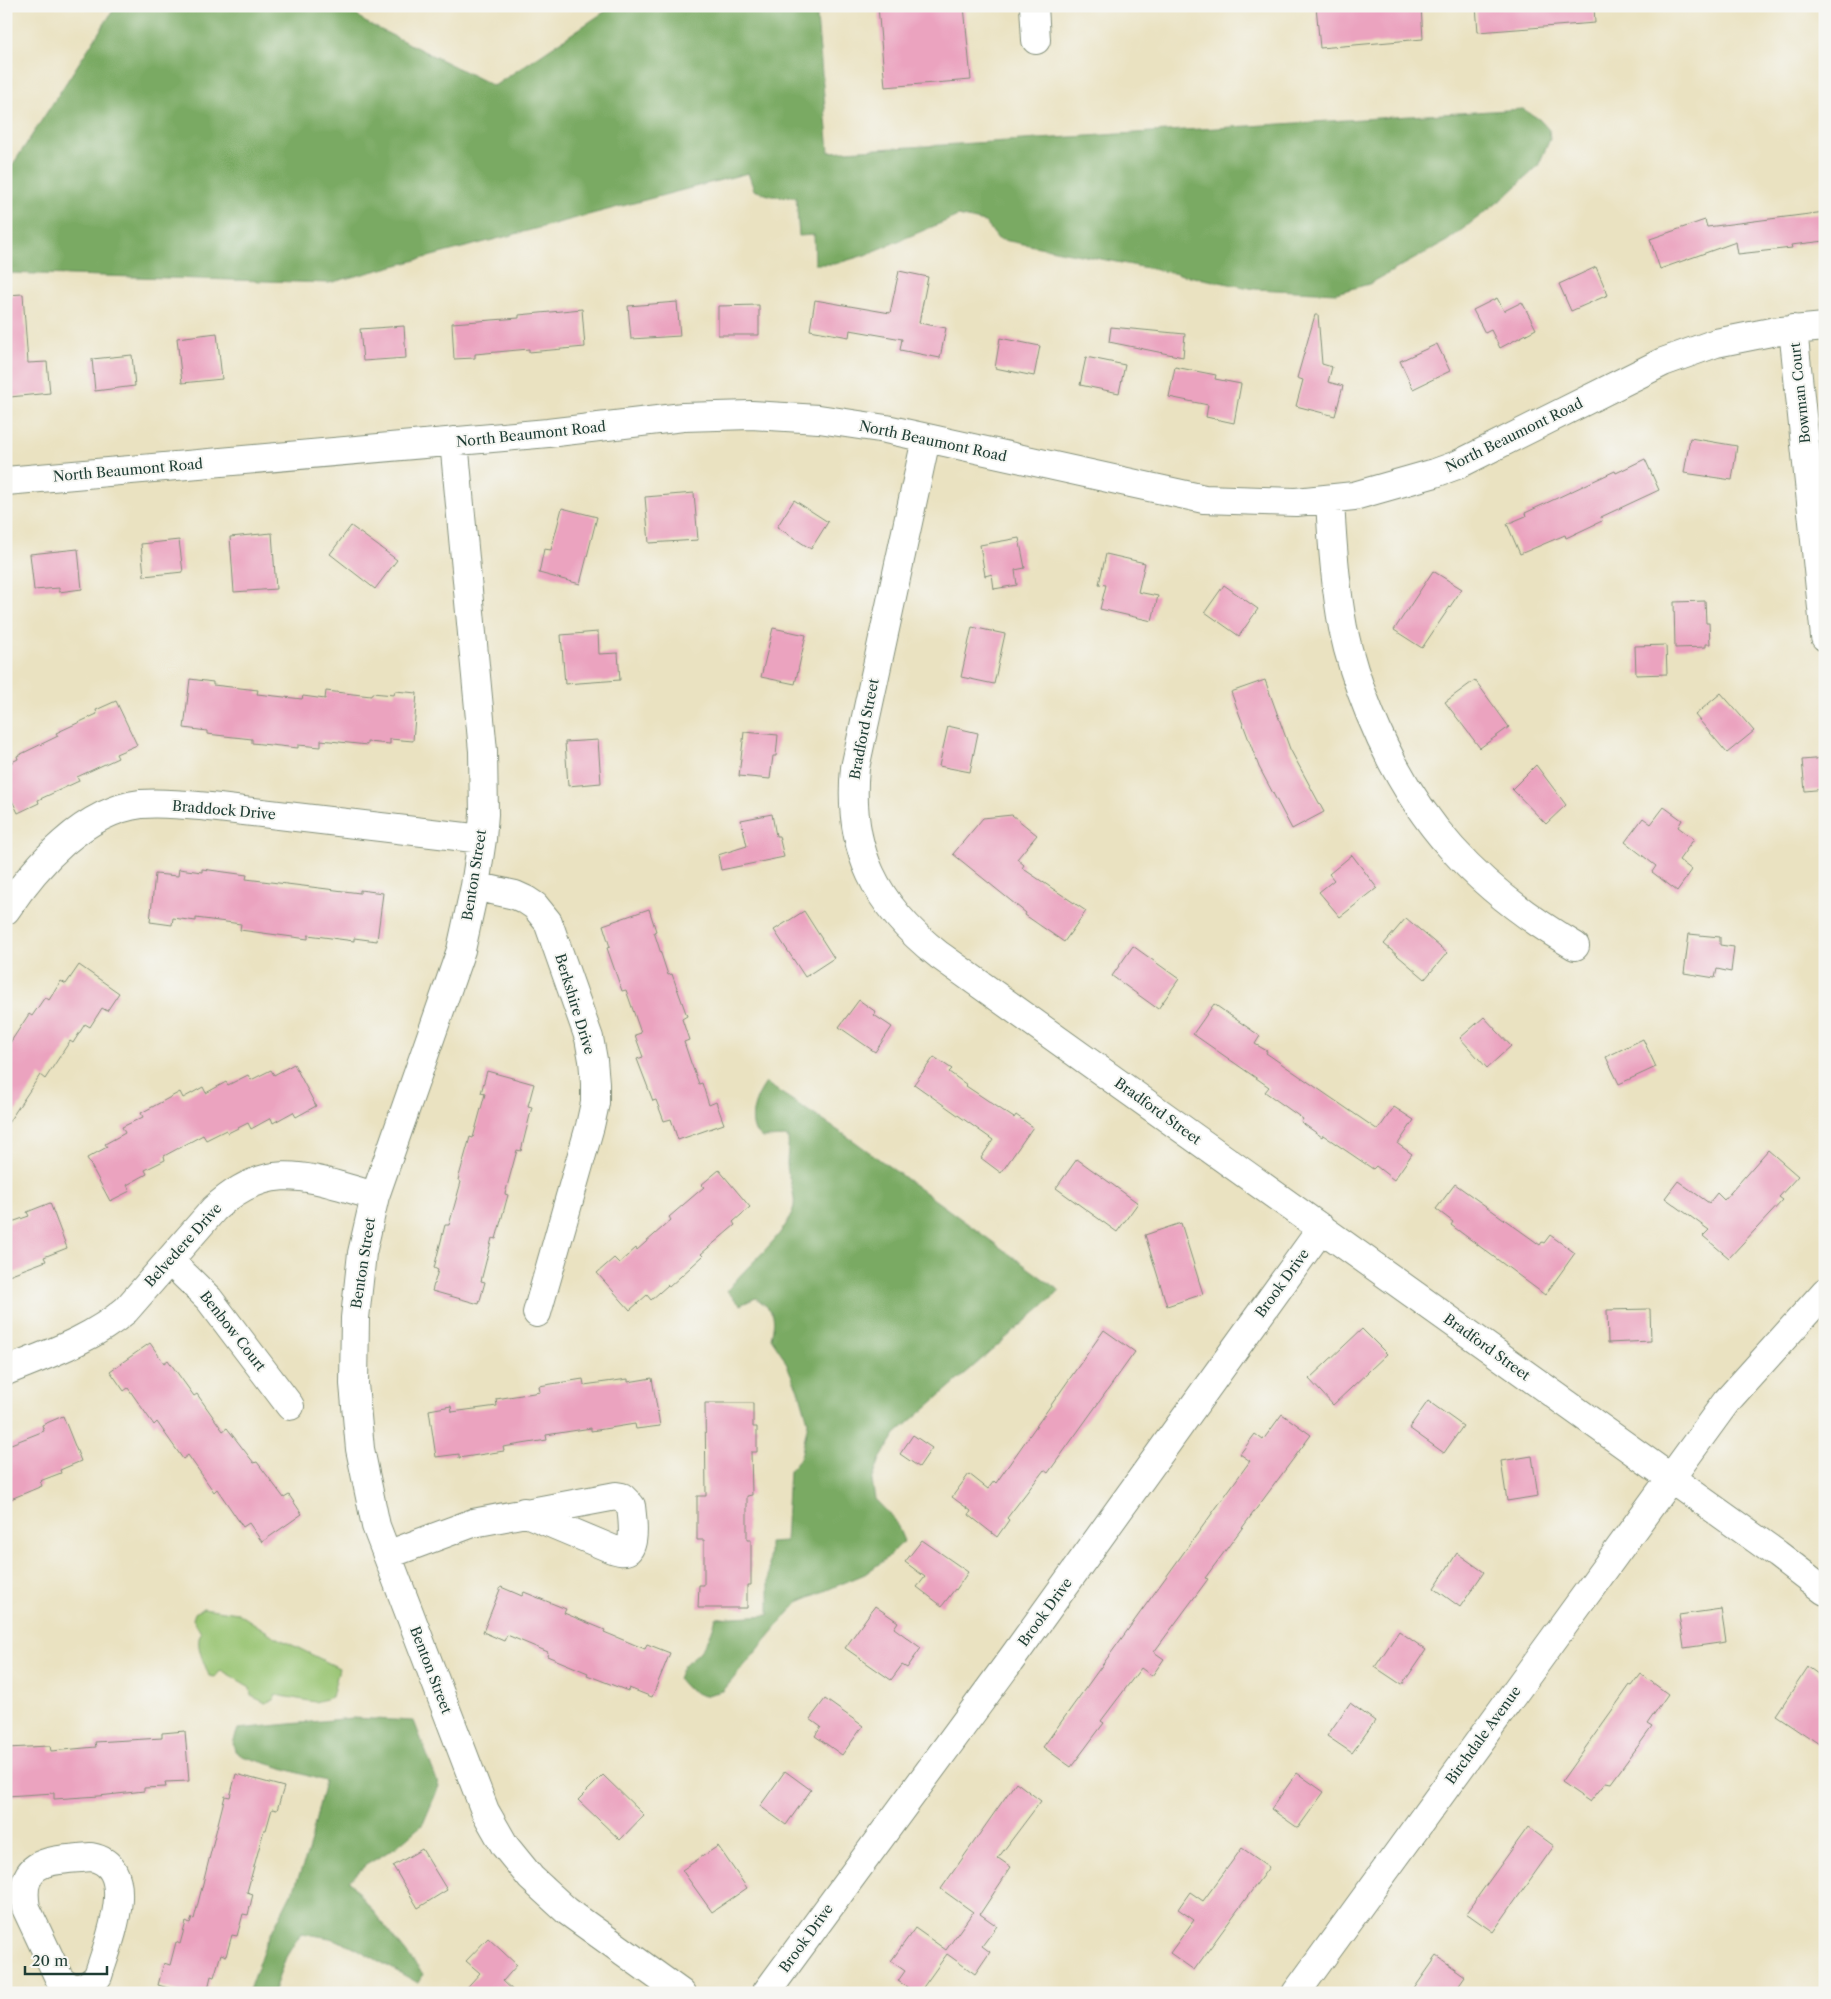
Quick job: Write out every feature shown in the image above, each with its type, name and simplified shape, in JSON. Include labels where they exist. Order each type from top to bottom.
[{"type":"street","points":[[1034,6],[1036,40]]},
{"type":"street","name":"North Beaumont Road","points":[[6,481],[548,433],[683,417],[751,415],[819,419],[886,429],[1204,499],[1263,502],[1330,499],[1362,494],[1457,465],[1663,362],[1716,343],[1793,329],[1825,328]]},
{"type":"street","name":"Bowman Court","points":[[1793,329],[1825,637]]},
{"type":"street","name":"Bradford Street","points":[[926,439],[855,768],[852,794],[854,820],[864,859],[879,892],[894,914],[917,938],[939,955],[1777,1554],[1825,1591]]},
{"type":"street","name":"Benton Street","points":[[454,441],[483,751],[484,814],[482,839],[475,886],[461,950],[375,1196],[362,1253],[355,1318],[354,1384],[360,1449],[376,1526],[485,1810],[505,1846],[530,1878],[567,1911],[680,1993]]},
{"type":"street","points":[[1330,499],[1334,572],[1343,629],[1358,685],[1380,739],[1402,780],[1434,829],[1473,871],[1508,902],[1575,946]]},
{"type":"street","name":"Braddock Drive","points":[[6,910],[24,883],[69,838],[105,816],[140,804],[182,804],[482,839]]},
{"type":"street","name":"Berkshire Drive","points":[[475,886],[520,898],[535,906],[548,922],[588,1038],[593,1060],[595,1103],[590,1126],[537,1313]]},
{"type":"street","name":"Belvedere Drive","points":[[6,1370],[65,1347],[93,1334],[110,1323],[126,1310],[214,1209],[229,1195],[251,1183],[262,1179],[288,1175],[302,1176],[375,1196]]},
{"type":"street","name":"Brook Drive","points":[[766,1993],[1013,1657],[1322,1228]]},
{"type":"street","name":"Benbow Court","points":[[170,1261],[209,1299],[290,1406]]},
{"type":"street","name":"Birchdale Avenue","points":[[1296,1993],[1726,1402],[1825,1292]]},
{"type":"street","points":[[387,1555],[451,1529],[524,1512]]},
{"type":"street","points":[[91,1857],[100,1858],[108,1864],[116,1880],[120,1895],[98,1976],[90,1985],[77,1991],[64,1984],[59,1978],[26,1908],[24,1897],[28,1879],[36,1866],[44,1862],[91,1857]]},
{"type":"green space","points":[[116,6],[349,6],[365,22],[494,86],[613,6],[816,6],[829,152],[1523,109],[1539,119],[1549,130],[1550,139],[1538,166],[1505,197],[1447,241],[1369,284],[1336,293],[1255,289],[998,239],[985,222],[958,216],[865,255],[835,264],[815,264],[814,235],[799,236],[796,197],[771,196],[754,190],[748,173],[329,283],[6,273],[6,175]]},
{"type":"green space","points":[[766,1083],[854,1141],[1060,1291],[896,1434],[880,1459],[872,1481],[875,1499],[895,1520],[904,1541],[887,1558],[865,1574],[798,1602],[723,1691],[703,1696],[686,1688],[678,1679],[685,1665],[706,1643],[716,1618],[769,1615],[769,1543],[785,1542],[789,1471],[801,1457],[808,1422],[801,1397],[783,1356],[771,1338],[773,1319],[770,1311],[756,1298],[740,1305],[727,1291],[784,1228],[794,1206],[794,1196],[787,1169],[788,1137],[762,1138],[754,1129],[753,1111]]},
{"type":"green space","points":[[203,1608],[238,1613],[272,1635],[339,1668],[332,1697],[315,1702],[276,1695],[273,1700],[266,1703],[251,1696],[250,1687],[221,1670],[215,1677],[209,1676],[199,1649],[201,1633],[193,1619],[195,1613]]},
{"type":"green space","points":[[352,1718],[414,1721],[439,1786],[423,1824],[396,1847],[366,1865],[349,1881],[423,1974],[418,1983],[352,1946],[330,1938],[301,1933],[286,1957],[273,1993],[248,1993],[265,1945],[295,1886],[308,1852],[325,1781],[242,1756],[235,1751],[233,1743],[238,1729]]},
{"type":"building","points":[[878,6],[964,6],[971,80],[885,87]]},
{"type":"building","points":[[1316,6],[1421,6],[1423,39],[1320,48]]},
{"type":"building","points":[[1476,6],[1594,6],[1595,23],[1478,32]]},
{"type":"building","points":[[1825,212],[1825,241],[1791,245],[1792,248],[1738,254],[1736,242],[1660,269],[1650,239],[1705,220],[1707,227]]},
{"type":"building","points":[[1596,267],[1608,295],[1571,311],[1559,284]]},
{"type":"building","points":[[899,271],[928,277],[919,323],[946,328],[940,358],[900,350],[902,339],[850,330],[849,337],[810,330],[815,300],[890,313]]},
{"type":"building","points":[[23,294],[28,363],[47,362],[50,393],[10,397],[6,360],[6,295]]},
{"type":"building","points":[[1497,298],[1504,311],[1522,302],[1536,329],[1500,348],[1491,330],[1485,333],[1473,310]]},
{"type":"building","points":[[677,302],[680,336],[631,339],[628,306]]},
{"type":"building","points":[[759,305],[759,335],[718,335],[718,306]]},
{"type":"building","points":[[582,309],[585,347],[529,352],[529,349],[475,354],[475,358],[454,359],[452,323],[519,318],[519,315]]},
{"type":"building","points":[[1315,315],[1318,315],[1322,364],[1332,367],[1328,382],[1343,386],[1335,416],[1296,406],[1303,380],[1297,378]]},
{"type":"building","points":[[404,326],[406,358],[363,361],[360,329]]},
{"type":"building","points":[[1111,327],[1185,334],[1183,357],[1109,342]]},
{"type":"building","points":[[217,333],[222,379],[182,383],[177,338]]},
{"type":"building","points":[[1000,338],[1040,346],[1034,376],[995,368]]},
{"type":"building","points":[[1437,344],[1450,371],[1413,389],[1400,361]]},
{"type":"building","points":[[132,355],[135,386],[95,391],[92,359]]},
{"type":"building","points":[[1086,357],[1125,365],[1119,393],[1080,385]]},
{"type":"building","points":[[1175,367],[1216,375],[1215,379],[1241,384],[1234,423],[1206,417],[1208,405],[1169,397]]},
{"type":"building","points":[[1690,438],[1737,446],[1732,480],[1684,473]]},
{"type":"building","points":[[1645,459],[1659,490],[1601,517],[1602,521],[1566,538],[1565,535],[1520,554],[1507,524],[1526,516],[1525,513]]},
{"type":"building","points":[[694,493],[698,540],[649,543],[645,497]]},
{"type":"building","points":[[794,500],[828,522],[811,549],[777,527]]},
{"type":"building","points":[[562,508],[597,517],[580,584],[539,573],[544,549],[551,550]]},
{"type":"building","points":[[351,526],[397,560],[375,589],[330,554]]},
{"type":"building","points":[[272,533],[276,589],[234,592],[230,537]]},
{"type":"building","points":[[1019,538],[1025,568],[1015,570],[1017,585],[994,589],[992,574],[985,576],[980,545]]},
{"type":"building","points":[[179,540],[183,572],[144,576],[141,544]]},
{"type":"building","points":[[78,549],[82,589],[59,592],[59,588],[34,590],[30,554]]},
{"type":"building","points":[[1106,554],[1145,563],[1138,592],[1158,596],[1152,621],[1100,609],[1106,585],[1099,584]]},
{"type":"building","points":[[1433,571],[1462,589],[1422,648],[1394,630]]},
{"type":"building","points":[[1224,585],[1258,609],[1239,636],[1205,612]]},
{"type":"building","points":[[1705,601],[1706,623],[1709,623],[1710,644],[1706,644],[1706,647],[1675,648],[1674,602]]},
{"type":"building","points":[[972,627],[1005,634],[994,684],[961,677]]},
{"type":"building","points":[[773,628],[806,635],[795,684],[761,677]]},
{"type":"building","points":[[598,632],[599,654],[618,653],[620,680],[565,684],[561,635]]},
{"type":"building","points":[[1666,645],[1667,674],[1636,675],[1635,646]]},
{"type":"building","points":[[190,679],[213,682],[213,685],[258,690],[257,694],[302,699],[303,696],[325,699],[326,691],[371,696],[372,693],[394,695],[395,691],[417,693],[413,741],[390,739],[390,744],[367,742],[367,745],[321,740],[321,747],[298,745],[298,748],[252,743],[252,739],[207,734],[207,731],[184,728]]},
{"type":"building","points":[[1265,680],[1290,749],[1324,812],[1292,829],[1259,767],[1231,692]]},
{"type":"building","points":[[1475,680],[1509,727],[1480,748],[1445,702]]},
{"type":"building","points":[[1721,693],[1754,731],[1727,753],[1695,715]]},
{"type":"building","points":[[116,701],[137,745],[116,754],[118,758],[77,777],[79,781],[38,800],[39,803],[18,813],[6,788],[6,765],[18,759],[17,756],[58,736],[56,733],[97,714],[96,710]]},
{"type":"building","points":[[948,726],[978,733],[970,772],[939,766]]},
{"type":"building","points":[[744,732],[778,735],[776,756],[773,756],[770,779],[739,776]]},
{"type":"building","points":[[598,740],[601,783],[568,786],[565,742]]},
{"type":"building","points":[[1825,758],[1825,789],[1805,791],[1802,760]]},
{"type":"building","points":[[1536,765],[1566,805],[1546,824],[1512,789]]},
{"type":"building","points":[[1664,807],[1682,820],[1678,827],[1694,839],[1679,860],[1692,870],[1677,891],[1652,872],[1656,866],[1625,842],[1643,818],[1651,824]]},
{"type":"building","points":[[772,814],[776,836],[779,836],[784,857],[721,870],[718,855],[747,846],[741,820]]},
{"type":"building","points":[[1012,815],[1037,835],[1017,859],[1024,865],[1022,868],[1086,911],[1064,942],[1025,915],[1026,913],[953,854],[983,818]]},
{"type":"building","points":[[1352,855],[1377,888],[1340,917],[1319,892],[1334,880],[1329,874]]},
{"type":"building","points":[[179,869],[202,872],[202,869],[247,875],[246,879],[360,893],[360,890],[383,893],[377,941],[354,938],[354,941],[308,935],[308,939],[240,930],[241,924],[196,918],[196,921],[173,918],[172,925],[150,922],[155,874],[178,876]]},
{"type":"building","points":[[649,909],[656,931],[654,932],[668,975],[672,974],[687,1016],[682,1019],[689,1040],[684,1042],[691,1063],[699,1084],[702,1083],[709,1105],[716,1102],[724,1124],[678,1140],[671,1119],[664,1121],[656,1100],[653,1101],[637,1059],[643,1057],[635,1035],[641,1033],[626,990],[622,991],[607,948],[610,947],[603,925]]},
{"type":"building","points":[[804,911],[834,958],[805,977],[774,930]]},
{"type":"building","points":[[1406,918],[1447,953],[1425,979],[1384,944]]},
{"type":"building","points":[[1689,934],[1720,937],[1720,945],[1734,947],[1731,972],[1717,969],[1715,978],[1684,973]]},
{"type":"building","points":[[1133,946],[1179,979],[1158,1009],[1112,976]]},
{"type":"building","points":[[79,965],[119,993],[107,1011],[102,1008],[90,1027],[85,1024],[73,1043],[70,1041],[45,1079],[40,1075],[6,1126],[6,1049],[29,1014],[32,1016],[45,997],[49,1000],[61,981],[66,984]]},
{"type":"building","points":[[859,1000],[876,1012],[874,1015],[892,1027],[875,1052],[839,1027]]},
{"type":"building","points":[[1214,1004],[1260,1036],[1255,1044],[1267,1051],[1266,1053],[1378,1130],[1394,1107],[1414,1120],[1398,1144],[1412,1154],[1394,1180],[1376,1166],[1373,1169],[1301,1122],[1303,1119],[1265,1092],[1269,1087],[1193,1034]]},
{"type":"building","points":[[1484,1017],[1511,1046],[1487,1068],[1460,1038]]},
{"type":"building","points":[[1643,1039],[1656,1067],[1619,1084],[1606,1057]]},
{"type":"building","points":[[934,1057],[952,1069],[949,1072],[966,1086],[1014,1118],[1016,1115],[1033,1127],[1001,1173],[981,1158],[993,1140],[914,1084]]},
{"type":"building","points":[[294,1064],[316,1106],[296,1117],[293,1112],[273,1123],[271,1118],[251,1129],[248,1123],[228,1133],[226,1130],[206,1140],[203,1135],[164,1156],[165,1160],[145,1170],[147,1174],[127,1185],[130,1191],[110,1201],[87,1158],[107,1147],[105,1144],[125,1133],[122,1127],[143,1117],[141,1113],[180,1092],[183,1098],[203,1087],[206,1093],[226,1082],[228,1085],[248,1075],[251,1080],[271,1070],[274,1075]]},
{"type":"building","points":[[487,1071],[534,1084],[528,1106],[532,1107],[521,1151],[517,1150],[505,1194],[508,1195],[496,1239],[492,1238],[481,1281],[485,1282],[479,1304],[432,1291],[438,1270],[434,1268],[445,1225],[449,1225],[461,1182],[458,1180],[470,1137],[473,1138],[485,1094],[481,1093]]},
{"type":"building","points":[[1768,1150],[1798,1176],[1779,1197],[1783,1200],[1729,1258],[1703,1236],[1709,1230],[1665,1198],[1678,1181],[1709,1203],[1717,1193],[1724,1200]]},
{"type":"building","points":[[1077,1159],[1138,1203],[1117,1232],[1056,1188]]},
{"type":"building","points":[[719,1170],[750,1207],[733,1222],[735,1225],[701,1254],[703,1256],[669,1287],[668,1285],[651,1300],[647,1295],[630,1310],[597,1273],[614,1258],[619,1263],[636,1248],[637,1250],[671,1220],[669,1217],[704,1187],[701,1185]]},
{"type":"building","points":[[1455,1184],[1540,1245],[1550,1235],[1575,1253],[1545,1295],[1451,1225],[1453,1222],[1436,1209]]},
{"type":"building","points":[[50,1203],[67,1248],[44,1257],[46,1261],[6,1276],[6,1224],[29,1216],[27,1212]]},
{"type":"building","points":[[1181,1223],[1203,1294],[1167,1306],[1145,1235]]},
{"type":"building","points":[[1650,1309],[1651,1341],[1608,1343],[1607,1310]]},
{"type":"building","points":[[1362,1329],[1387,1354],[1333,1405],[1309,1379]]},
{"type":"building","points":[[1104,1330],[1135,1352],[1048,1473],[1044,1470],[1007,1518],[1009,1520],[997,1537],[969,1515],[971,1511],[952,1497],[969,1474],[988,1489],[994,1481],[996,1483]]},
{"type":"building","points":[[150,1343],[164,1363],[168,1360],[194,1396],[197,1394],[223,1431],[227,1428],[254,1463],[257,1462],[284,1498],[289,1495],[302,1514],[262,1542],[249,1523],[243,1527],[217,1489],[214,1492],[188,1455],[183,1459],[157,1422],[154,1425],[128,1388],[124,1391],[110,1371]]},
{"type":"building","points":[[652,1378],[660,1426],[636,1429],[635,1424],[591,1431],[591,1428],[546,1435],[547,1440],[503,1447],[504,1451],[459,1458],[459,1454],[436,1457],[429,1410],[451,1406],[452,1412],[497,1406],[496,1399],[540,1392],[539,1386],[583,1379],[584,1385],[628,1379],[628,1382]]},
{"type":"building","points":[[1428,1401],[1463,1426],[1444,1453],[1409,1428]]},
{"type":"building","points":[[705,1403],[753,1403],[753,1427],[757,1427],[757,1452],[751,1452],[752,1495],[747,1496],[747,1540],[751,1540],[751,1585],[747,1585],[747,1608],[698,1608],[699,1585],[704,1585],[704,1540],[697,1540],[697,1496],[706,1496]]},
{"type":"building","points":[[1282,1414],[1311,1435],[1205,1578],[1208,1579],[1154,1652],[1164,1659],[1152,1676],[1141,1668],[1101,1721],[1104,1723],[1071,1767],[1043,1747],[1250,1461],[1240,1454],[1255,1434],[1263,1440]]},
{"type":"building","points":[[63,1416],[81,1461],[60,1470],[61,1473],[40,1481],[42,1486],[6,1501],[6,1446],[44,1431],[42,1425]]},
{"type":"building","points":[[913,1435],[932,1448],[919,1467],[900,1454]]},
{"type":"building","points":[[1532,1456],[1538,1496],[1507,1501],[1501,1461]]},
{"type":"building","points":[[922,1540],[968,1572],[942,1606],[917,1587],[925,1577],[905,1562]]},
{"type":"building","points":[[1457,1553],[1484,1572],[1460,1607],[1434,1588]]},
{"type":"building","points":[[501,1587],[522,1596],[524,1592],[566,1609],[564,1613],[645,1649],[647,1644],[670,1653],[652,1697],[629,1688],[628,1691],[587,1675],[588,1673],[547,1656],[548,1652],[507,1635],[504,1641],[483,1632]]},
{"type":"building","points":[[875,1606],[898,1622],[894,1628],[921,1648],[907,1668],[902,1665],[891,1680],[845,1648]]},
{"type":"building","points":[[1721,1609],[1726,1642],[1684,1648],[1679,1615]]},
{"type":"building","points":[[1399,1631],[1426,1650],[1402,1685],[1375,1667]]},
{"type":"building","points":[[1808,1667],[1825,1679],[1825,1748],[1776,1715]]},
{"type":"building","points":[[1641,1674],[1668,1694],[1647,1724],[1652,1727],[1611,1783],[1606,1782],[1590,1802],[1561,1782],[1630,1685],[1632,1686]]},
{"type":"building","points":[[825,1699],[863,1726],[842,1755],[815,1736],[821,1727],[810,1719]]},
{"type":"building","points":[[1350,1703],[1375,1721],[1352,1753],[1327,1736]]},
{"type":"building","points":[[185,1731],[189,1781],[165,1782],[166,1787],[144,1788],[144,1791],[99,1796],[54,1799],[54,1793],[6,1796],[6,1748],[50,1746],[51,1751],[96,1747],[95,1742],[162,1738],[162,1733]]},
{"type":"building","points":[[785,1771],[811,1790],[786,1825],[760,1806]]},
{"type":"building","points":[[1297,1773],[1324,1792],[1298,1828],[1271,1809]]},
{"type":"building","points":[[236,1774],[284,1787],[277,1810],[272,1809],[266,1830],[264,1830],[247,1892],[253,1894],[248,1915],[243,1914],[237,1936],[232,1935],[226,1956],[221,1954],[214,1977],[211,1976],[207,1993],[185,1993],[158,1985],[164,1963],[170,1965],[176,1942],[180,1944],[186,1922],[190,1924],[192,1918],[194,1919],[225,1796],[230,1797]]},
{"type":"building","points":[[603,1775],[644,1815],[620,1840],[578,1800]]},
{"type":"building","points":[[1016,1782],[1041,1801],[998,1858],[1011,1867],[980,1914],[997,1926],[982,1946],[990,1952],[975,1974],[947,1954],[919,1993],[916,1993],[898,1981],[905,1971],[891,1961],[915,1928],[946,1950],[973,1912],[941,1889]]},
{"type":"building","points":[[1528,1827],[1554,1846],[1493,1932],[1466,1913]]},
{"type":"building","points":[[718,1846],[747,1888],[712,1912],[682,1870]]},
{"type":"building","points":[[1242,1848],[1269,1867],[1194,1970],[1170,1953],[1194,1920],[1178,1909],[1190,1892],[1203,1901]]},
{"type":"building","points":[[422,1849],[447,1890],[418,1908],[393,1866]]},
{"type":"building","points":[[488,1938],[517,1965],[503,1981],[516,1993],[462,1993],[480,1973],[466,1961]]},
{"type":"building","points":[[1437,1956],[1465,1976],[1453,1993],[1411,1993]]}]
